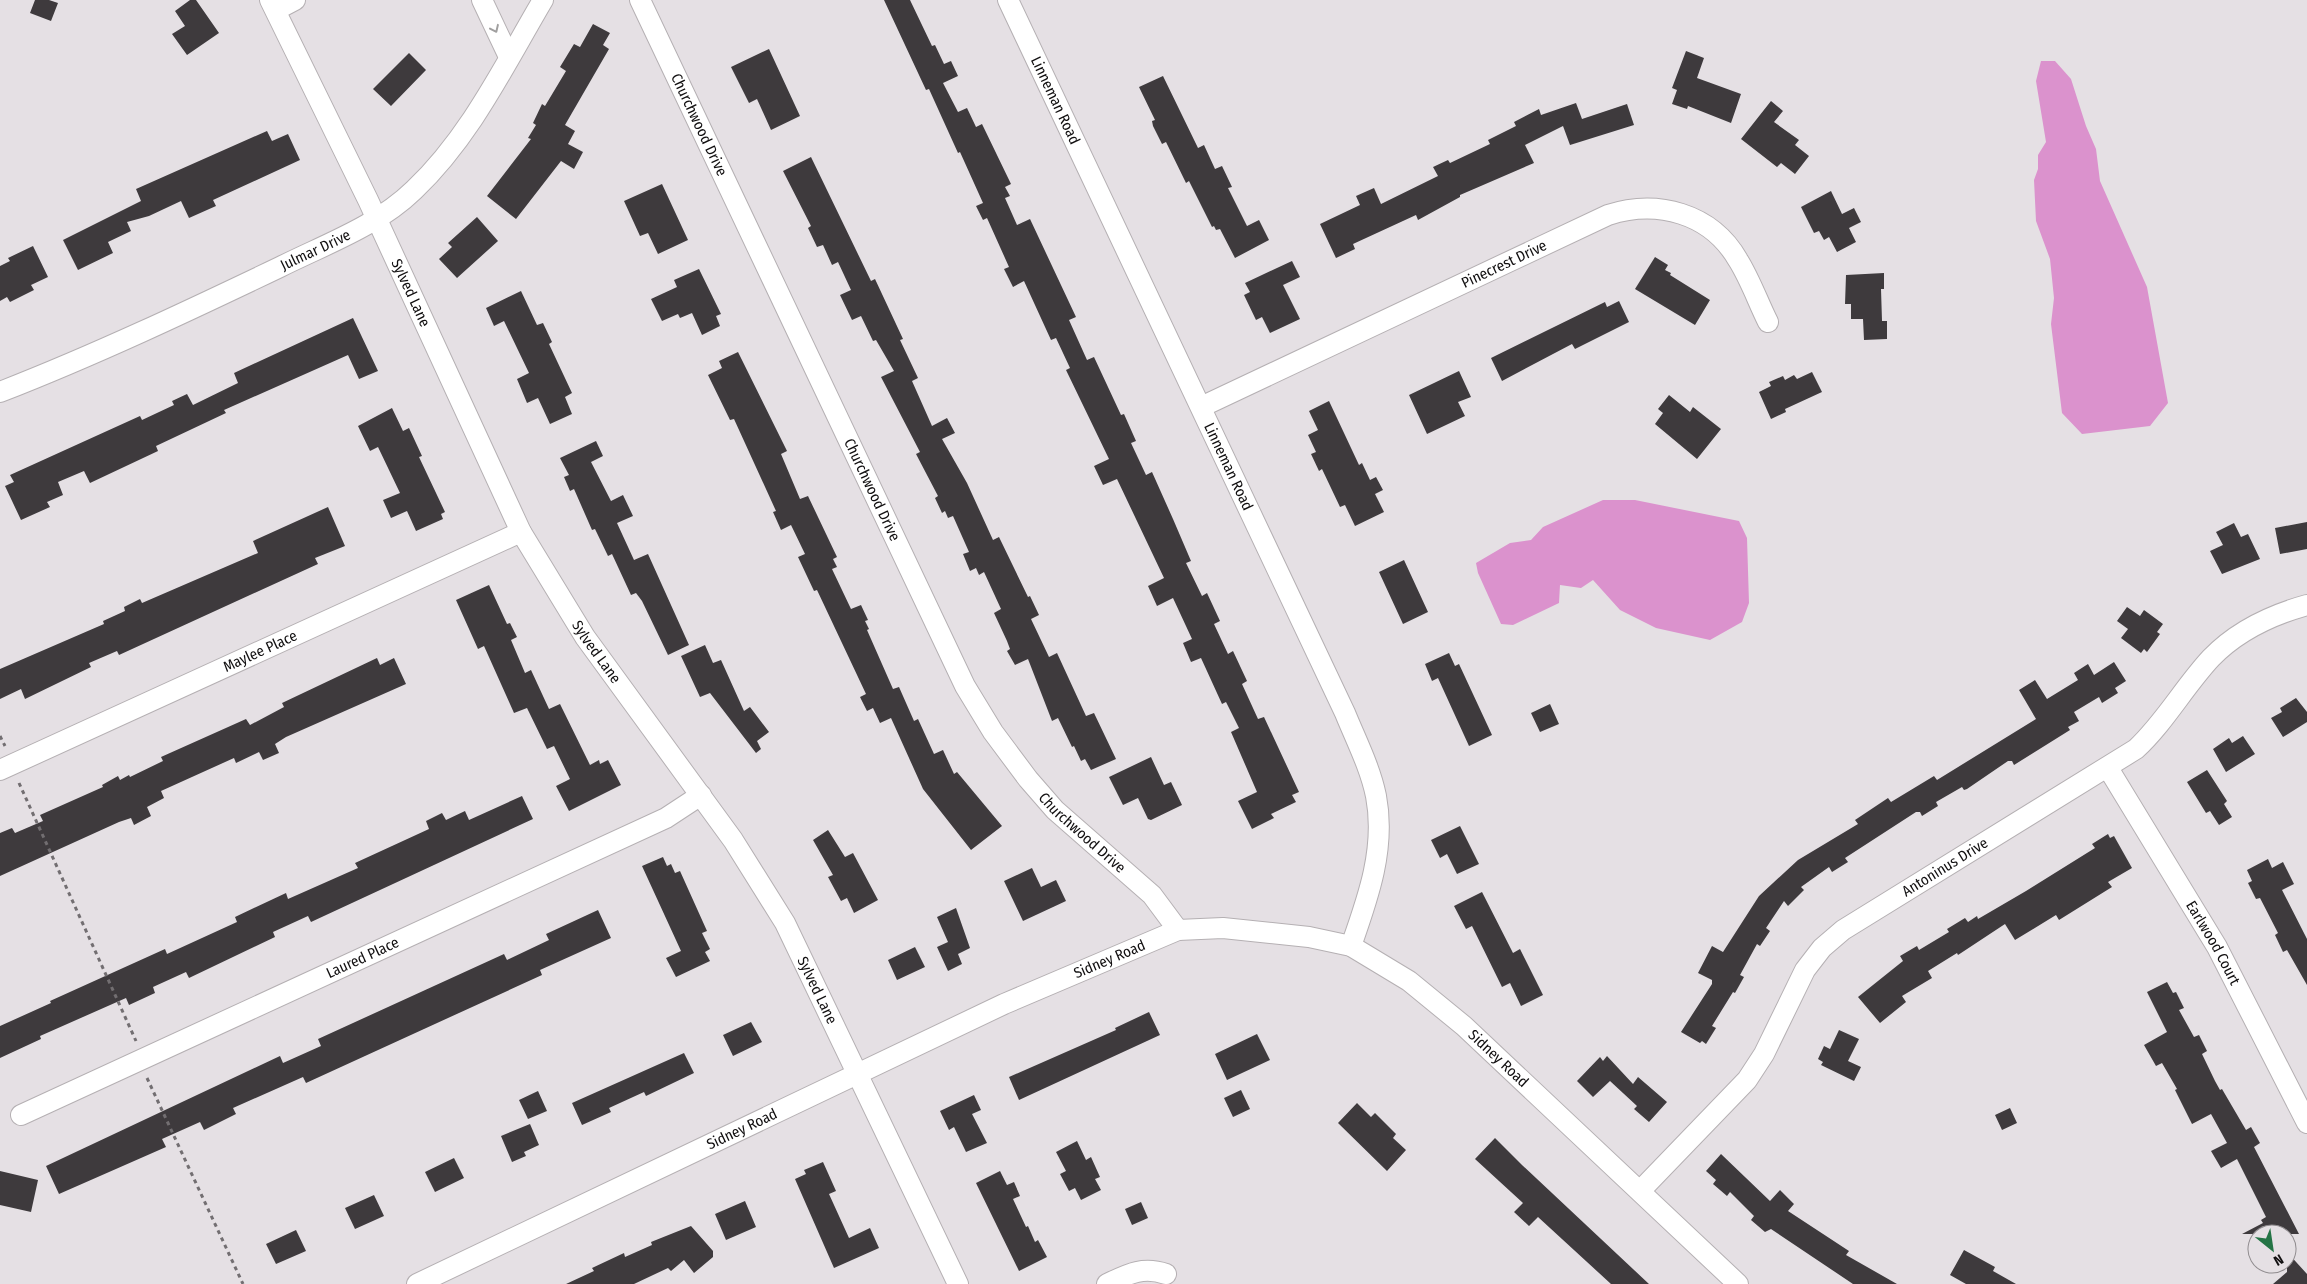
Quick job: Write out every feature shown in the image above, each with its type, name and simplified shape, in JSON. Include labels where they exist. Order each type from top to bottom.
[{"type":"street","points":[[273,5],[295,0]]},
{"type":"street","points":[[482,0],[509,57]]},
{"type":"street","name":"Julmar Drive","points":[[0,392],[185,312],[376,220],[414,190],[455,146],[475,117],[543,0]]},
{"type":"street","name":"Churchwood Drive","points":[[640,0],[965,686],[993,732],[1028,779],[1055,810],[1152,895],[1178,930]]},
{"type":"street","name":"Linneman Road","points":[[1008,0],[1345,713],[1371,778],[1376,796],[1379,826],[1377,857],[1370,894],[1351,946]]},
{"type":"street","name":"Sylved Lane","points":[[273,5],[376,220],[521,532],[585,636],[702,795],[759,878],[785,923],[958,1284]]},
{"type":"street","name":"Pinecrest Drive","points":[[1201,407],[1608,215],[1642,207],[1666,209],[1688,215],[1708,226],[1725,241],[1738,260],[1768,322]]},
{"type":"street","name":"Maylee Place","points":[[6,767],[521,532]]},
{"type":"street","name":"Antoninus Drive","points":[[1640,1191],[1747,1080],[1764,1054],[1805,970],[1822,948],[1842,930],[2108,768],[2136,749],[2155,731],[2211,658],[2234,638],[2256,624],[2281,612],[2307,605]]},
{"type":"street","name":"Earlwood Court","points":[[2108,768],[2217,946],[2307,1123]]},
{"type":"street","name":"Laured Place","points":[[21,1115],[666,818],[702,795]]},
{"type":"street","name":"Sidney Road","points":[[417,1284],[978,1016],[1178,930],[1223,928],[1308,938],[1351,946],[1409,981],[1464,1026],[1738,1284]]},
{"type":"street","points":[[1107,1284],[1142,1269],[1153,1269],[1166,1274]]},
{"type":"path","points":[[0,736],[6,767],[20,786],[137,1043],[140,1061],[243,1284]]},
{"type":"shaded area","points":[[2041,61],[2055,61],[2071,79],[2086,126],[2096,149],[2100,181],[2147,287],[2168,403],[2150,426],[2082,434],[2062,413],[2051,324],[2054,298],[2050,259],[2036,221],[2034,180],[2038,169],[2038,155],[2046,142],[2036,81]]},
{"type":"shaded area","points":[[1603,500],[1635,500],[1739,521],[1747,538],[1749,603],[1742,622],[1710,640],[1656,628],[1620,610],[1593,580],[1581,588],[1560,585],[1559,603],[1513,625],[1501,624],[1478,573],[1476,563],[1510,543],[1531,540],[1543,527]]},
{"type":"building","points":[[35,0],[49,0],[58,3],[51,21],[30,13]]},
{"type":"building","points":[[190,0],[196,0],[219,33],[187,55],[172,34],[185,26],[175,11]]},
{"type":"building","points":[[884,0],[910,0],[932,46],[935,45],[944,64],[951,61],[958,76],[943,83],[958,112],[967,108],[976,127],[982,124],[1011,184],[1005,187],[1010,196],[1005,198],[1017,225],[1030,219],[1076,317],[1069,320],[1087,360],[1094,357],[1121,415],[1124,414],[1136,441],[1131,443],[1146,475],[1152,472],[1191,561],[1186,563],[1202,596],[1207,593],[1220,621],[1214,624],[1228,654],[1233,651],[1247,681],[1242,684],[1258,719],[1264,717],[1299,792],[1292,795],[1296,802],[1271,814],[1274,818],[1252,829],[1238,801],[1257,792],[1231,732],[1239,728],[1226,702],[1222,704],[1201,658],[1191,662],[1183,643],[1192,639],[1173,598],[1157,606],[1148,586],[1164,578],[1117,479],[1103,485],[1094,466],[1109,459],[1066,370],[1070,368],[1056,338],[1051,340],[1024,281],[1013,287],[1004,269],[1009,267],[987,218],[983,220],[976,206],[983,203],[929,89],[926,90]]},
{"type":"building","points":[[593,24],[610,33],[603,45],[609,49],[565,125],[575,131],[568,144],[583,152],[574,169],[561,161],[516,219],[487,196],[531,139],[528,138],[536,125],[533,123],[542,104],[545,106],[566,71],[560,67],[574,44],[580,47]]},
{"type":"building","points":[[769,49],[800,116],[771,130],[757,99],[749,103],[731,67]]},
{"type":"building","points":[[1686,51],[1704,58],[1697,78],[1741,94],[1731,123],[1688,106],[1687,109],[1672,104],[1677,90],[1672,88]]},
{"type":"building","points":[[409,53],[426,70],[391,106],[373,89]]},
{"type":"building","points":[[1163,76],[1198,148],[1204,145],[1215,169],[1222,166],[1232,187],[1228,188],[1247,226],[1259,220],[1269,240],[1235,258],[1220,229],[1216,230],[1214,226],[1212,227],[1189,181],[1186,183],[1166,142],[1162,144],[1153,126],[1152,121],[1155,120],[1139,87]]},
{"type":"building","points":[[1771,101],[1783,111],[1774,122],[1799,140],[1795,145],[1809,156],[1795,174],[1781,163],[1777,167],[1741,139]]},
{"type":"building","points":[[1576,103],[1582,119],[1627,104],[1634,125],[1570,145],[1563,126],[1525,145],[1534,163],[1460,195],[1460,197],[1418,220],[1416,215],[1353,244],[1355,249],[1336,258],[1320,224],[1360,205],[1356,196],[1374,188],[1381,204],[1438,176],[1433,167],[1448,160],[1450,163],[1490,144],[1488,140],[1516,126],[1514,122],[1539,109],[1541,115]]},
{"type":"building","points":[[267,131],[272,141],[288,134],[300,160],[213,200],[216,206],[189,218],[181,201],[149,216],[127,222],[131,231],[108,242],[113,253],[78,270],[63,240],[141,201],[136,189]]},
{"type":"building","points":[[811,157],[871,281],[875,279],[903,339],[900,340],[918,378],[912,381],[932,426],[947,418],[955,433],[942,439],[967,483],[993,540],[999,537],[1028,597],[1030,596],[1039,615],[1031,619],[1049,657],[1057,653],[1086,716],[1094,713],[1116,759],[1091,770],[1085,759],[1081,761],[1058,718],[1052,721],[1028,659],[1015,665],[1007,651],[1010,649],[994,613],[1001,609],[984,572],[979,575],[976,568],[970,571],[963,554],[969,552],[953,516],[948,518],[945,511],[942,513],[935,498],[938,496],[916,454],[920,452],[881,377],[894,371],[876,340],[873,341],[861,316],[852,320],[840,295],[851,290],[838,262],[832,265],[823,245],[817,247],[808,228],[811,226],[783,171]]},
{"type":"building","points":[[662,184],[688,240],[658,254],[648,233],[640,236],[624,201]]},
{"type":"building","points":[[1831,191],[1842,214],[1854,208],[1861,222],[1849,228],[1856,242],[1837,252],[1829,237],[1824,240],[1819,231],[1814,233],[1801,207]]},
{"type":"building","points":[[477,217],[498,241],[457,278],[439,259],[452,247],[448,243]]},
{"type":"building","points":[[33,246],[48,277],[31,285],[34,290],[10,302],[7,297],[0,301],[0,266],[10,261],[8,258]]},
{"type":"building","points":[[1655,257],[1668,265],[1665,270],[1671,273],[1670,275],[1710,300],[1695,325],[1635,289]]},
{"type":"building","points":[[1292,261],[1300,277],[1283,285],[1300,319],[1270,333],[1262,317],[1256,320],[1244,295],[1250,292],[1245,283]]},
{"type":"building","points":[[699,269],[721,314],[716,316],[720,326],[702,335],[692,313],[680,318],[678,314],[662,321],[651,299],[677,287],[674,280]]},
{"type":"building","points":[[1884,273],[1884,289],[1881,289],[1882,321],[1887,321],[1887,339],[1864,340],[1863,319],[1851,319],[1851,304],[1845,304],[1846,275]]},
{"type":"building","points":[[521,291],[537,325],[543,323],[552,342],[549,344],[572,393],[565,397],[572,414],[550,424],[538,398],[527,403],[517,379],[529,373],[504,321],[494,326],[486,308]]},
{"type":"building","points":[[1619,301],[1629,322],[1575,349],[1572,344],[1502,381],[1491,358],[1605,302],[1607,307]]},
{"type":"building","points":[[353,318],[378,371],[359,379],[348,355],[224,410],[226,413],[156,446],[158,451],[90,483],[84,471],[58,482],[63,495],[47,502],[50,507],[21,520],[5,486],[14,482],[10,475],[140,416],[142,420],[174,405],[172,401],[187,394],[193,405],[238,383],[234,373]]},
{"type":"building","points":[[738,352],[787,451],[781,454],[800,499],[808,496],[837,557],[833,559],[837,567],[832,569],[851,609],[861,605],[868,620],[865,621],[869,629],[867,630],[893,689],[899,687],[914,721],[918,719],[934,754],[943,750],[954,774],[957,772],[1002,826],[971,850],[923,789],[891,718],[880,723],[873,708],[867,711],[860,697],[866,694],[817,590],[814,591],[798,557],[805,554],[791,525],[781,530],[773,512],[776,511],[734,419],[730,420],[708,375],[722,368],[719,361]]},
{"type":"building","points":[[1459,371],[1471,397],[1458,402],[1465,416],[1427,434],[1409,395]]},
{"type":"building","points":[[1812,372],[1822,392],[1785,409],[1786,412],[1771,419],[1759,392],[1771,386],[1769,382],[1783,376],[1785,380],[1794,375],[1797,379]]},
{"type":"building","points":[[1669,395],[1690,412],[1693,407],[1721,429],[1697,459],[1655,424],[1663,413],[1658,409]]},
{"type":"building","points":[[1329,401],[1359,465],[1362,463],[1370,480],[1376,477],[1383,490],[1375,494],[1384,512],[1355,526],[1345,505],[1340,507],[1322,469],[1319,471],[1311,454],[1316,452],[1308,435],[1318,430],[1309,411]]},
{"type":"building","points":[[392,408],[403,431],[409,428],[422,456],[419,457],[445,512],[441,514],[443,519],[416,531],[407,511],[391,518],[383,500],[400,493],[378,447],[370,451],[358,426]]},
{"type":"building","points":[[596,441],[603,456],[591,462],[611,501],[623,495],[633,516],[617,523],[634,560],[648,554],[689,645],[668,655],[642,601],[636,593],[631,595],[612,554],[608,556],[595,529],[592,530],[574,489],[570,491],[564,477],[569,475],[560,458]]},
{"type":"building","points":[[328,507],[345,546],[315,558],[318,564],[119,655],[117,651],[89,663],[91,667],[25,699],[21,689],[0,699],[0,669],[104,624],[103,621],[125,611],[124,607],[140,599],[142,603],[258,553],[253,541]]},
{"type":"building","points":[[2307,522],[2307,549],[2280,554],[2275,528]]},
{"type":"building","points":[[2234,523],[2241,537],[2248,534],[2260,559],[2222,574],[2210,551],[2223,545],[2216,532]]},
{"type":"building","points":[[1404,560],[1428,612],[1403,624],[1379,572]]},
{"type":"building","points":[[489,585],[507,624],[510,623],[517,637],[511,640],[525,673],[531,670],[549,709],[560,704],[590,765],[599,760],[600,764],[608,760],[621,785],[569,811],[556,786],[570,779],[554,746],[547,749],[527,708],[514,713],[484,646],[478,649],[456,600]]},
{"type":"building","points":[[2127,607],[2140,616],[2144,610],[2163,624],[2157,632],[2160,634],[2147,652],[2144,649],[2141,653],[2121,638],[2128,629],[2117,621]]},
{"type":"building","points":[[705,645],[713,663],[721,660],[744,711],[750,707],[769,732],[757,741],[761,749],[756,753],[710,693],[700,697],[681,656]]},
{"type":"building","points":[[1449,653],[1455,666],[1459,664],[1492,735],[1469,746],[1438,678],[1432,681],[1425,664]]},
{"type":"building","points":[[377,658],[380,665],[394,658],[406,684],[286,737],[275,744],[279,753],[263,760],[259,752],[236,763],[234,758],[161,791],[164,798],[147,807],[151,816],[134,825],[131,818],[119,822],[0,876],[0,833],[12,828],[15,833],[43,821],[40,815],[103,787],[102,785],[118,776],[120,780],[129,775],[130,777],[163,761],[161,757],[246,719],[250,725],[284,707],[282,703]]},
{"type":"building","points":[[2114,662],[2126,681],[2115,688],[2118,693],[2102,703],[2099,697],[2074,712],[2079,721],[2068,727],[2070,730],[2014,765],[2012,761],[2008,761],[1967,789],[1964,790],[1962,787],[1936,802],[1938,806],[1922,816],[1920,812],[1916,812],[1845,858],[1848,862],[1832,872],[1829,867],[1801,887],[1804,890],[1788,906],[1784,901],[1766,928],[1770,931],[1760,946],[1757,944],[1740,975],[1744,977],[1735,993],[1733,992],[1712,1026],[1716,1028],[1706,1044],[1702,1041],[1700,1043],[1681,1032],[1712,984],[1712,980],[1698,973],[1712,946],[1723,952],[1759,896],[1798,860],[1858,824],[1855,820],[1888,798],[1891,802],[1934,776],[1937,780],[2036,719],[2019,690],[2035,680],[2047,699],[2078,680],[2074,673],[2088,664],[2094,675]]},
{"type":"building","points":[[2296,698],[2307,712],[2307,722],[2283,737],[2271,718],[2282,712],[2280,708]]},
{"type":"building","points":[[1550,704],[1559,724],[1540,732],[1531,713]]},
{"type":"building","points":[[2243,736],[2255,754],[2226,772],[2213,749],[2229,738],[2232,743]]},
{"type":"building","points":[[1151,757],[1164,785],[1171,782],[1182,805],[1151,820],[1148,819],[1138,798],[1123,805],[1109,777]]},
{"type":"building","points":[[2207,770],[2227,801],[2224,804],[2232,817],[2219,825],[2210,811],[2206,813],[2187,782]]},
{"type":"building","points":[[522,796],[533,819],[311,922],[308,916],[273,932],[275,937],[189,978],[186,972],[153,987],[155,993],[129,1005],[126,998],[40,1036],[41,1039],[0,1058],[0,1026],[51,1003],[50,1001],[165,949],[167,954],[237,922],[235,917],[286,893],[288,899],[358,868],[355,863],[429,829],[426,821],[442,813],[446,820],[465,811],[469,820]]},
{"type":"building","points":[[1460,826],[1479,864],[1457,874],[1447,854],[1440,858],[1431,840]]},
{"type":"building","points":[[828,830],[845,857],[853,853],[878,900],[854,913],[847,898],[841,901],[828,877],[833,875],[813,840]]},
{"type":"building","points":[[2108,834],[2110,838],[2114,836],[2132,868],[2108,882],[2112,887],[2059,920],[2056,915],[2015,940],[2005,924],[1958,955],[1957,953],[1928,971],[1932,978],[1902,996],[1906,1002],[1880,1023],[1858,997],[1903,961],[1900,956],[1917,946],[1919,950],[1949,932],[1947,929],[1965,918],[1968,922],[1977,916],[1978,919],[2026,891],[2095,848],[2092,844]]},
{"type":"building","points":[[663,857],[667,866],[671,864],[675,873],[680,871],[707,931],[702,933],[710,949],[705,952],[710,961],[676,977],[666,958],[681,951],[642,866]]},
{"type":"building","points":[[2268,859],[2272,868],[2283,862],[2294,884],[2282,890],[2307,939],[2307,985],[2287,950],[2283,952],[2275,935],[2278,933],[2260,898],[2256,899],[2248,883],[2252,881],[2247,870]]},
{"type":"building","points":[[1032,868],[1041,887],[1056,880],[1066,901],[1023,921],[1004,881]]},
{"type":"building","points":[[1482,892],[1513,953],[1520,949],[1543,995],[1521,1006],[1510,983],[1502,987],[1472,926],[1466,929],[1454,906]]},
{"type":"building","points":[[956,908],[970,948],[958,954],[962,964],[948,971],[937,947],[948,942],[937,917]]},
{"type":"building","points":[[598,910],[611,938],[540,970],[542,975],[306,1083],[303,1077],[233,1108],[236,1114],[204,1130],[200,1122],[162,1139],[166,1147],[59,1194],[46,1166],[280,1056],[283,1063],[321,1046],[318,1039],[504,954],[507,960],[549,940],[546,934]]},
{"type":"building","points":[[915,947],[925,967],[897,980],[888,960]]},
{"type":"building","points":[[2167,982],[2173,993],[2176,992],[2184,1008],[2179,1010],[2194,1037],[2199,1035],[2207,1051],[2202,1054],[2220,1090],[2222,1089],[2246,1130],[2251,1127],[2260,1143],[2254,1147],[2294,1224],[2261,1224],[2263,1223],[2261,1220],[2266,1217],[2237,1159],[2221,1168],[2211,1151],[2227,1143],[2211,1114],[2192,1124],[2175,1090],[2177,1089],[2162,1063],[2156,1066],[2144,1045],[2167,1032],[2147,992]]},
{"type":"building","points":[[1149,1012],[1160,1035],[1019,1100],[1009,1077],[1116,1030],[1115,1028]]},
{"type":"building","points":[[751,1022],[762,1042],[733,1056],[723,1035]]},
{"type":"building","points":[[1839,1030],[1859,1039],[1848,1061],[1861,1067],[1854,1081],[1821,1065],[1823,1062],[1818,1059],[1824,1046],[1830,1049]]},
{"type":"building","points":[[1257,1034],[1270,1060],[1227,1080],[1215,1054]]},
{"type":"building","points":[[684,1053],[694,1073],[646,1096],[644,1092],[609,1108],[611,1112],[582,1125],[572,1103]]},
{"type":"building","points":[[1607,1056],[1633,1084],[1638,1077],[1667,1102],[1649,1122],[1634,1109],[1637,1106],[1610,1081],[1593,1097],[1577,1081],[1600,1057],[1603,1061]]},
{"type":"building","points":[[1241,1090],[1250,1109],[1233,1117],[1224,1098]]},
{"type":"building","points":[[538,1091],[547,1111],[528,1119],[519,1100]]},
{"type":"building","points":[[974,1095],[981,1110],[972,1114],[987,1143],[966,1152],[954,1127],[949,1130],[940,1111]]},
{"type":"building","points":[[1357,1103],[1371,1117],[1375,1113],[1396,1134],[1393,1138],[1406,1150],[1387,1171],[1338,1123]]},
{"type":"building","points":[[2010,1108],[2017,1123],[2002,1130],[1995,1115]]},
{"type":"building","points":[[530,1124],[539,1145],[524,1152],[526,1156],[512,1162],[501,1136]]},
{"type":"building","points":[[1495,1138],[1649,1284],[1611,1284],[1538,1217],[1529,1226],[1514,1212],[1523,1203],[1475,1159]]},
{"type":"building","points":[[1077,1141],[1086,1160],[1091,1157],[1100,1177],[1095,1179],[1101,1190],[1081,1200],[1075,1188],[1069,1191],[1060,1174],[1066,1171],[1056,1152]]},
{"type":"building","points":[[1721,1154],[1770,1201],[1780,1190],[1794,1204],[1788,1211],[1849,1251],[1846,1255],[1897,1284],[1853,1284],[1771,1229],[1765,1232],[1751,1220],[1754,1216],[1730,1192],[1727,1196],[1713,1184],[1716,1180],[1706,1171]]},
{"type":"building","points":[[454,1158],[464,1178],[435,1192],[425,1172]]},
{"type":"building","points":[[823,1162],[836,1191],[829,1194],[849,1238],[870,1228],[879,1248],[834,1268],[795,1179],[806,1174],[804,1170]]},
{"type":"building","points":[[0,1171],[38,1180],[31,1212],[0,1205]]},
{"type":"building","points":[[1000,1171],[1007,1185],[1014,1182],[1020,1196],[1013,1199],[1026,1227],[1028,1226],[1035,1242],[1038,1240],[1047,1257],[1019,1271],[976,1183]]},
{"type":"building","points":[[374,1195],[384,1216],[355,1229],[345,1208]]},
{"type":"building","points":[[745,1201],[756,1227],[726,1240],[715,1214]]},
{"type":"building","points":[[1141,1202],[1148,1218],[1132,1225],[1125,1209]]},
{"type":"building","points":[[691,1226],[713,1251],[713,1257],[694,1273],[684,1260],[671,1271],[668,1268],[634,1284],[566,1284],[594,1271],[592,1268],[624,1253],[625,1257],[652,1245],[651,1242]]},
{"type":"building","points":[[296,1230],[306,1251],[276,1264],[266,1244]]},
{"type":"building","points":[[1964,1250],[1995,1267],[1993,1271],[2016,1284],[1966,1284],[1950,1275]]},
{"type":"building","points":[[2297,1263],[2307,1274],[2307,1284],[2273,1284],[2285,1274],[2297,1274]]}]
